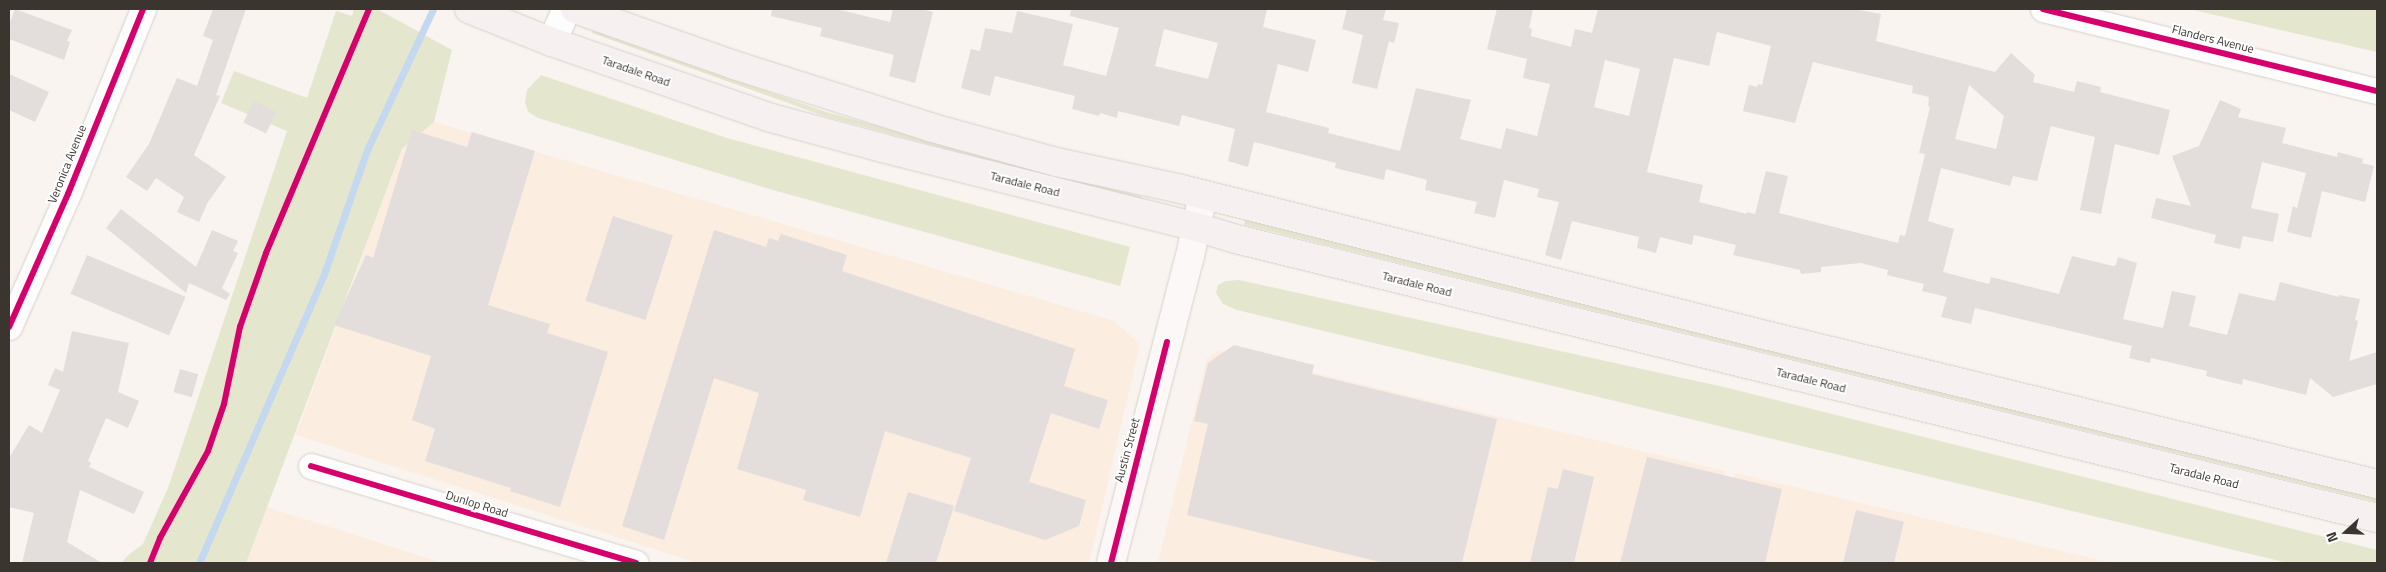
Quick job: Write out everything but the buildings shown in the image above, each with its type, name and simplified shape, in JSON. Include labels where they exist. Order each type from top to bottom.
[{"type":"highway","name":"Taradale Road","points":[[469,9],[552,42],[771,118],[1196,227],[1240,240],[2377,518]]},
{"type":"highway","points":[[575,9],[734,65],[929,128],[1056,162],[1203,195],[1751,332],[2377,484]]},
{"type":"main road","name":"Austin Street","points":[[1111,563],[1203,195]]},
{"type":"street","name":"Veronica Avenue","points":[[9,327],[68,194],[142,9]]},
{"type":"street","points":[[552,42],[567,9]]},
{"type":"street","name":"Flanders Avenue","points":[[2043,9],[2377,91]]},
{"type":"street","name":"Dunlop Road","points":[[311,466],[636,563]]},
{"type":"shaded area","points":[[434,122],[1114,321],[1140,344],[1089,563],[698,563],[296,435],[402,149]]},
{"type":"shaded area","points":[[1219,350],[1725,471],[1701,563],[1158,563],[1207,358]]},
{"type":"shaded area","points":[[1735,473],[2112,563],[1713,563]]},
{"type":"shaded area","points":[[267,507],[442,563],[246,563]]},
{"type":"green space","points":[[354,9],[377,9],[452,50],[434,122],[402,149],[246,563],[122,563],[127,556],[143,544],[168,488],[287,131],[221,103],[234,71],[307,98],[336,11],[352,16]]},
{"type":"green space","points":[[2189,9],[2377,9],[2377,52]]},
{"type":"green space","points":[[593,30],[826,112],[1142,197],[1140,201],[824,116],[592,33]]},
{"type":"green space","points":[[541,75],[727,138],[1130,247],[1120,286],[773,190],[538,118],[528,112],[525,102],[527,90]]},
{"type":"green space","points":[[1245,219],[2358,492],[2377,498],[2377,502],[1244,225]]},
{"type":"green space","points":[[1239,280],[1728,388],[2377,550],[2377,563],[2288,563],[1237,310],[1223,304],[1216,293],[1218,285],[1226,281]]},
{"type":"waterway","points":[[199,563],[323,277],[367,150],[433,9]]},
{"type":"cycle path","points":[[9,327],[68,194],[143,9]]},
{"type":"cycle path","points":[[150,563],[160,538],[208,451],[224,404],[240,327],[266,253],[369,9]]},
{"type":"cycle path","points":[[2043,9],[2377,91]]},
{"type":"cycle path","points":[[1111,563],[1167,342]]},
{"type":"cycle path","points":[[311,466],[636,563]]}]
